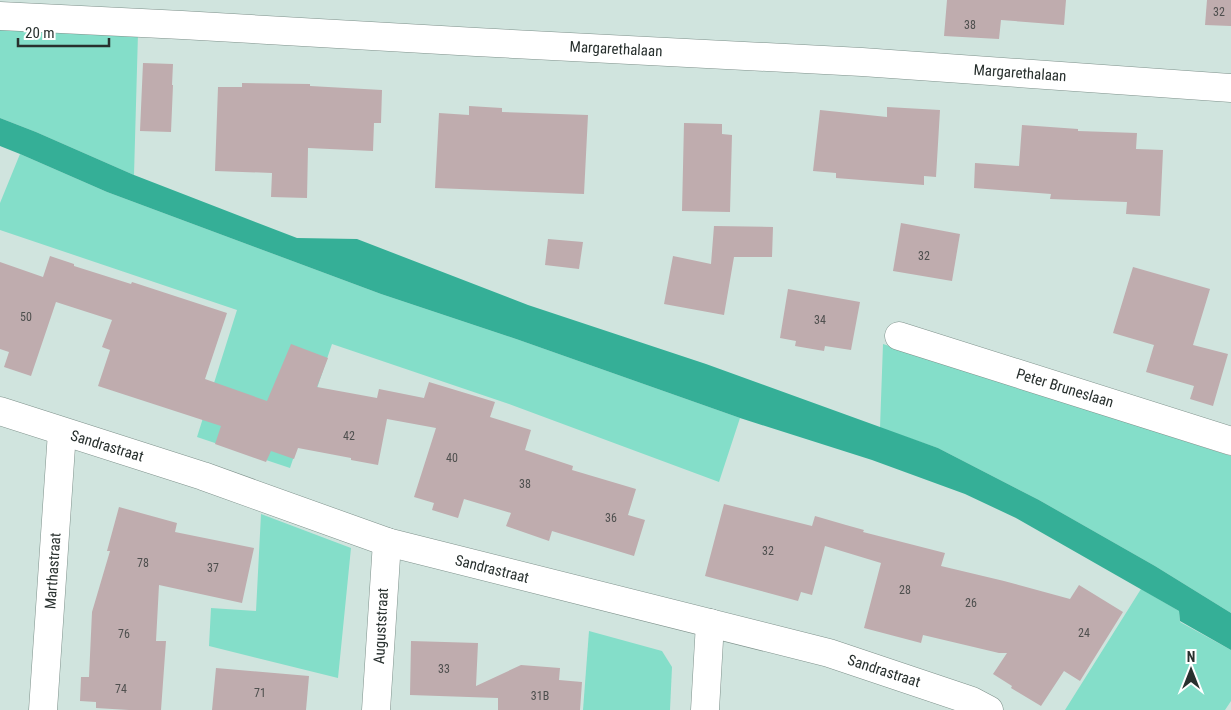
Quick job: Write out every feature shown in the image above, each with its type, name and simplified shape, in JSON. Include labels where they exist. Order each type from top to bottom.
[{"type":"street","name":"Margarethalaan","points":[[0,16],[862,62],[1231,88]]},
{"type":"street","name":"Peter Bruneslaan","points":[[898,336],[1231,440]]},
{"type":"street","name":"Sandrastraat","points":[[0,411],[203,476],[386,542],[829,653],[972,701],[989,710]]},
{"type":"street","name":"Marthastraat","points":[[44,710],[62,432]]},
{"type":"street","name":"Auguststraat","points":[[376,710],[386,542]]},
{"type":"street","points":[[705,710],[710,623]]},
{"type":"shaded area","points":[[0,25],[138,33],[134,175],[0,118]]},
{"type":"shaded area","points":[[0,118],[134,175],[297,238],[357,239],[528,305],[706,364],[938,448],[1039,500],[1155,566],[1231,613],[1231,650],[1180,621],[1179,611],[1016,518],[965,494],[872,460],[740,418],[519,340],[381,294],[107,192],[0,146]]},
{"type":"shaded area","points":[[20,154],[107,192],[381,294],[519,340],[740,418],[719,482],[509,404],[332,344],[290,468],[197,437],[237,310],[0,230],[0,203]]},
{"type":"shaded area","points":[[883,344],[1231,456],[1231,613],[1155,566],[1039,500],[938,448],[880,428]]},
{"type":"shaded area","points":[[261,514],[351,548],[338,678],[209,646],[211,608],[256,611]]},
{"type":"shaded area","points":[[1141,589],[1179,611],[1180,622],[1231,650],[1231,701],[1225,710],[1065,710]]},
{"type":"shaded area","points":[[589,631],[662,651],[672,667],[670,710],[583,710]]},
{"type":"building","points":[[947,0],[1066,0],[1064,25],[1001,20],[999,39],[944,36]]},
{"type":"building","points":[[1207,0],[1231,0],[1231,26],[1205,25]]},
{"type":"building","points":[[143,63],[173,64],[171,132],[140,131]]},
{"type":"building","points":[[242,83],[310,84],[310,86],[382,90],[381,123],[374,123],[373,151],[308,148],[307,198],[271,197],[272,173],[215,171],[218,87],[242,87]]},
{"type":"building","points":[[469,106],[502,108],[502,112],[588,115],[584,194],[435,188],[439,113],[469,115]]},
{"type":"building","points":[[887,107],[940,110],[936,177],[924,176],[924,185],[836,178],[836,173],[813,171],[820,110],[887,117]]},
{"type":"building","points":[[684,123],[722,124],[722,134],[732,135],[730,212],[682,211]]},
{"type":"building","points":[[1022,125],[1078,129],[1078,131],[1137,133],[1136,149],[1163,150],[1160,216],[1126,214],[1127,202],[1050,199],[1051,194],[974,188],[975,163],[1019,166]]},
{"type":"building","points":[[901,223],[960,234],[952,281],[893,271]]},
{"type":"building","points":[[714,226],[773,227],[772,257],[734,257],[724,315],[664,304],[673,256],[711,264]]},
{"type":"building","points":[[548,239],[583,242],[579,269],[545,265]]},
{"type":"building","points":[[50,256],[74,264],[74,266],[131,284],[132,282],[227,313],[205,379],[267,401],[291,344],[328,358],[317,387],[377,398],[379,389],[424,398],[429,382],[495,402],[490,417],[531,430],[525,450],[573,466],[572,470],[636,489],[628,515],[645,520],[634,556],[552,531],[549,541],[506,526],[511,513],[464,499],[458,518],[432,510],[434,503],[414,497],[436,428],[387,419],[378,465],[298,448],[294,459],[271,451],[266,462],[215,444],[221,426],[98,386],[110,350],[102,347],[112,320],[56,302],[31,376],[4,367],[9,352],[0,349],[0,262],[43,277]]},
{"type":"building","points":[[1133,267],[1210,289],[1193,345],[1228,354],[1213,406],[1190,399],[1194,386],[1146,372],[1154,345],[1113,333]]},
{"type":"building","points":[[788,289],[860,302],[851,350],[825,346],[824,351],[795,346],[796,341],[780,338]]},
{"type":"building","points":[[724,504],[812,526],[815,516],[864,530],[863,532],[945,553],[941,566],[1070,599],[1079,585],[1123,612],[1080,681],[1064,671],[1041,706],[1011,688],[1012,686],[993,674],[1007,653],[999,653],[923,635],[921,643],[864,628],[881,563],[825,546],[812,595],[801,592],[798,601],[705,576]]},
{"type":"building","points":[[119,507],[177,523],[175,532],[254,548],[242,603],[159,585],[156,641],[166,641],[161,710],[96,708],[96,702],[80,701],[81,677],[89,677],[92,612],[110,551],[107,551]]},
{"type":"building","points":[[411,641],[478,643],[476,686],[521,665],[560,668],[559,680],[582,682],[580,710],[498,710],[498,698],[410,695]]},
{"type":"building","points":[[216,668],[309,676],[306,710],[212,710]]}]
